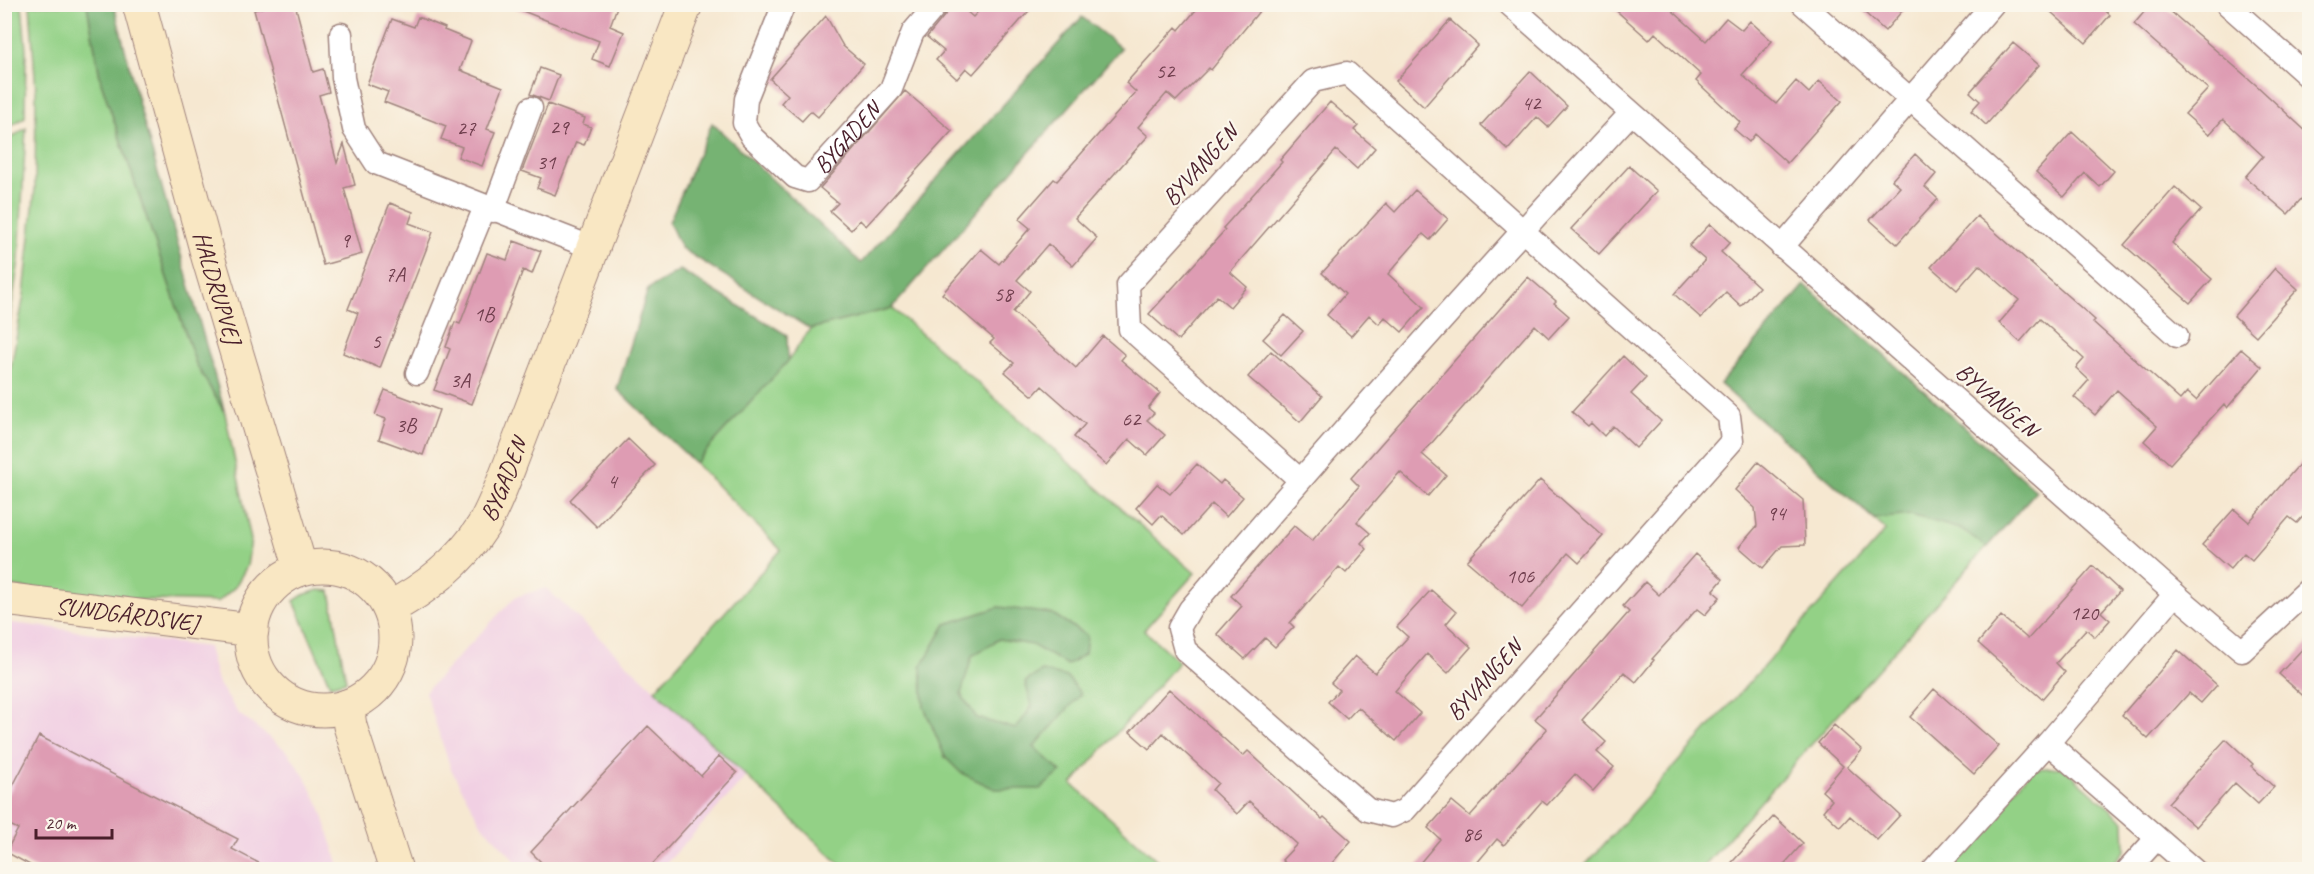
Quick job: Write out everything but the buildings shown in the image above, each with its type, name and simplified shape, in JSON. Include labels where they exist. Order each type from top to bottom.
[{"type":"main road","name":"HALDRUPVEJ","points":[[139,4],[208,257],[301,569]]},
{"type":"main road","name":"BYGADEN","points":[[388,608],[405,600],[447,569],[482,527],[499,492],[686,4]]},
{"type":"main road","points":[[320,566],[338,568],[356,574],[376,590],[388,608],[394,628],[395,644],[390,666],[374,689],[364,698],[347,706],[331,710],[314,710],[291,703],[265,680],[256,664],[252,630],[256,613],[270,590],[280,581],[301,569],[320,566]]},
{"type":"main road","name":"SUNDGÅRDSVEJ","points":[[4,599],[252,630]]},
{"type":"main road","points":[[347,706],[350,726],[396,870]]},
{"type":"street","name":"BYGADEN","points":[[784,4],[746,99],[744,123],[760,145],[795,177],[808,182],[891,89],[913,32],[937,4]]},
{"type":"street","name":"BYVANGEN","points":[[1509,4],[1630,114],[2242,651],[2310,588]]},
{"type":"street","points":[[1803,4],[2177,336]]},
{"type":"street","points":[[1782,247],[1993,4]]},
{"type":"street","points":[[2227,4],[2310,78]]},
{"type":"street","points":[[340,34],[343,78],[354,129],[376,163],[593,248]]},
{"type":"street","name":"BYVANGEN","points":[[1299,480],[1130,329],[1128,285],[1313,81],[1347,73],[1521,232],[1729,416],[1732,441],[1404,810],[1392,816],[1368,810],[1185,650],[1179,628],[1190,609],[1299,480],[1521,232],[1630,114]]},
{"type":"street","points":[[417,373],[531,108]]},
{"type":"street","points":[[1934,870],[2048,743],[2175,594]]},
{"type":"street","points":[[2048,743],[2194,870]]},
{"type":"street","points":[[2128,870],[2156,839]]},
{"type":"shaded area","points":[[546,588],[747,776],[661,869],[523,869],[482,825],[451,769],[425,692],[515,597]]},
{"type":"shaded area","points":[[4,622],[208,647],[217,681],[238,713],[288,752],[305,777],[320,806],[340,869],[36,869],[5,853]]},
{"type":"green space","points":[[5,4],[22,5],[26,50],[25,117],[5,130]]},
{"type":"green space","points":[[30,5],[87,5],[101,82],[196,364],[225,413],[251,540],[247,566],[235,587],[218,602],[111,599],[5,586],[5,401],[24,294],[35,188],[36,92]]},
{"type":"green space","points":[[87,5],[114,5],[139,105],[225,413],[196,364],[101,82]]},
{"type":"green space","points":[[1082,17],[1121,48],[892,308],[810,329],[681,248],[669,222],[712,123],[861,263]]},
{"type":"green space","points":[[26,128],[19,260],[5,349],[5,142]]},
{"type":"green space","points":[[680,270],[787,335],[788,361],[695,463],[617,389],[648,289]]},
{"type":"green space","points":[[1805,285],[2036,491],[1703,869],[1581,870],[1886,530],[1720,384]]},
{"type":"green space","points":[[1805,285],[2036,491],[1987,547],[1963,530],[1911,515],[1874,519],[1720,384]]},
{"type":"green space","points":[[892,308],[1195,573],[1144,630],[1179,662],[1072,784],[1167,869],[845,869],[655,690],[781,550],[695,463],[788,361],[810,329]]},
{"type":"green space","points":[[318,590],[330,591],[346,681],[330,685],[294,601]]},
{"type":"green space","points":[[999,607],[1053,614],[1087,636],[1085,654],[1067,665],[1032,645],[999,639],[972,656],[961,694],[977,718],[1016,729],[1032,706],[1025,682],[1042,671],[1067,677],[1081,694],[1034,747],[1061,772],[1040,789],[995,789],[961,773],[945,757],[924,707],[921,667],[946,624]]},
{"type":"green space","points":[[2063,767],[2124,821],[2125,850],[2108,869],[1944,870],[2033,769]]}]
